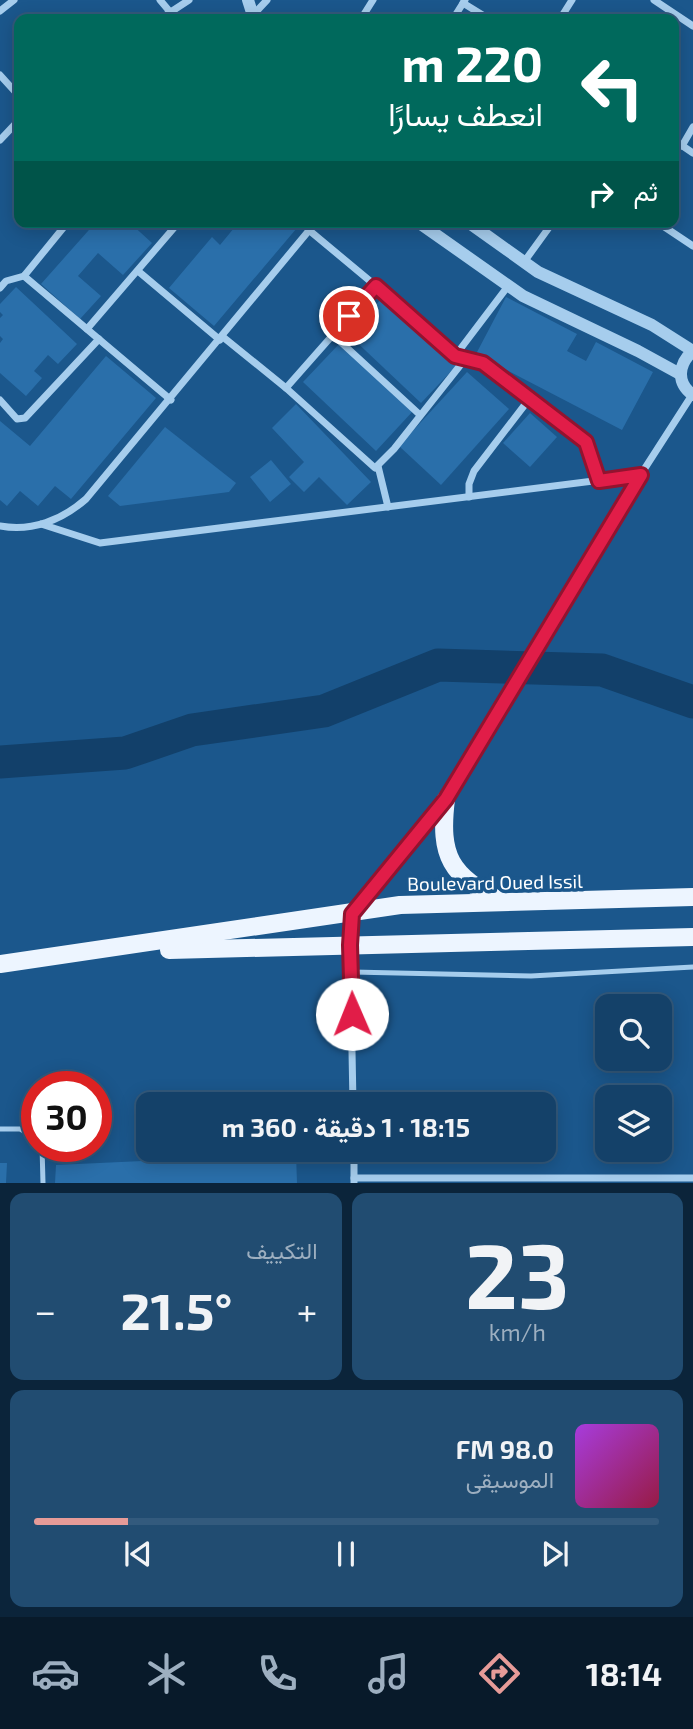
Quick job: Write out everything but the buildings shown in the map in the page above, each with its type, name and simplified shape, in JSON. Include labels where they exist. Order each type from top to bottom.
[{"type":"main road","points":[[446,799],[442,831],[451,862],[463,877],[480,890],[505,903]]},
{"type":"main road","name":"Boulevard Oued Issil","points":[[0,964],[400,905],[693,897]]},
{"type":"main road","name":"Boulevard Oued Issil","points":[[92,952],[693,937]]},
{"type":"street","points":[[0,11],[14,0]]},
{"type":"street","points":[[160,0],[171,14]]},
{"type":"street","points":[[175,14],[189,0]]},
{"type":"street","points":[[255,14],[267,0]]},
{"type":"street","points":[[653,0],[675,14]]},
{"type":"street","points":[[464,1],[482,14]]},
{"type":"street","points":[[0,75],[14,90]]},
{"type":"street","points":[[0,140],[14,125]]},
{"type":"street","points":[[682,146],[693,127]]},
{"type":"street","points":[[679,144],[693,153]]},
{"type":"street","points":[[0,288],[3,279],[24,276],[63,228]]},
{"type":"street","points":[[87,329],[174,228]]},
{"type":"street","points":[[0,526],[18,529],[41,524],[65,514],[86,499],[312,228]]},
{"type":"street","points":[[426,228],[523,296],[680,374]]},
{"type":"street","points":[[353,1092],[350,945],[352,914],[446,799],[610,524],[693,395],[686,390],[680,374],[682,366],[693,351],[652,325],[538,272],[476,228]]},
{"type":"street","points":[[524,262],[549,228]]},
{"type":"street","points":[[666,228],[693,246]]},
{"type":"street","points":[[310,231],[455,356],[483,363],[586,442],[599,481]]},
{"type":"street","points":[[138,271],[286,388],[370,466],[378,467]]},
{"type":"street","points":[[24,276],[171,400]]},
{"type":"street","points":[[286,388],[376,286]]},
{"type":"street","points":[[455,356],[508,286]]},
{"type":"street","points":[[332,334],[419,414]]},
{"type":"street","points":[[0,400],[17,419],[25,418],[99,339]]},
{"type":"street","points":[[378,467],[466,358]]},
{"type":"street","points":[[469,497],[469,484],[474,471],[530,398]]},
{"type":"street","points":[[378,467],[388,507]]},
{"type":"street","points":[[41,524],[100,542],[641,475]]},
{"type":"street","points":[[354,1162],[354,1181],[693,1178]]},
{"type":"lane","points":[[352,972],[531,976],[693,967]]},
{"type":"lane","points":[[0,1129],[21,1130]]},
{"type":"lane","points":[[42,1162],[43,1183]]},
{"type":"waterway","points":[[0,762],[125,753],[192,730],[324,711],[438,665],[602,670],[693,702]]},
{"type":"route","points":[[349,316],[376,286],[455,356],[483,363],[586,442],[599,481],[641,475],[446,799],[352,914],[352,1014]]}]
